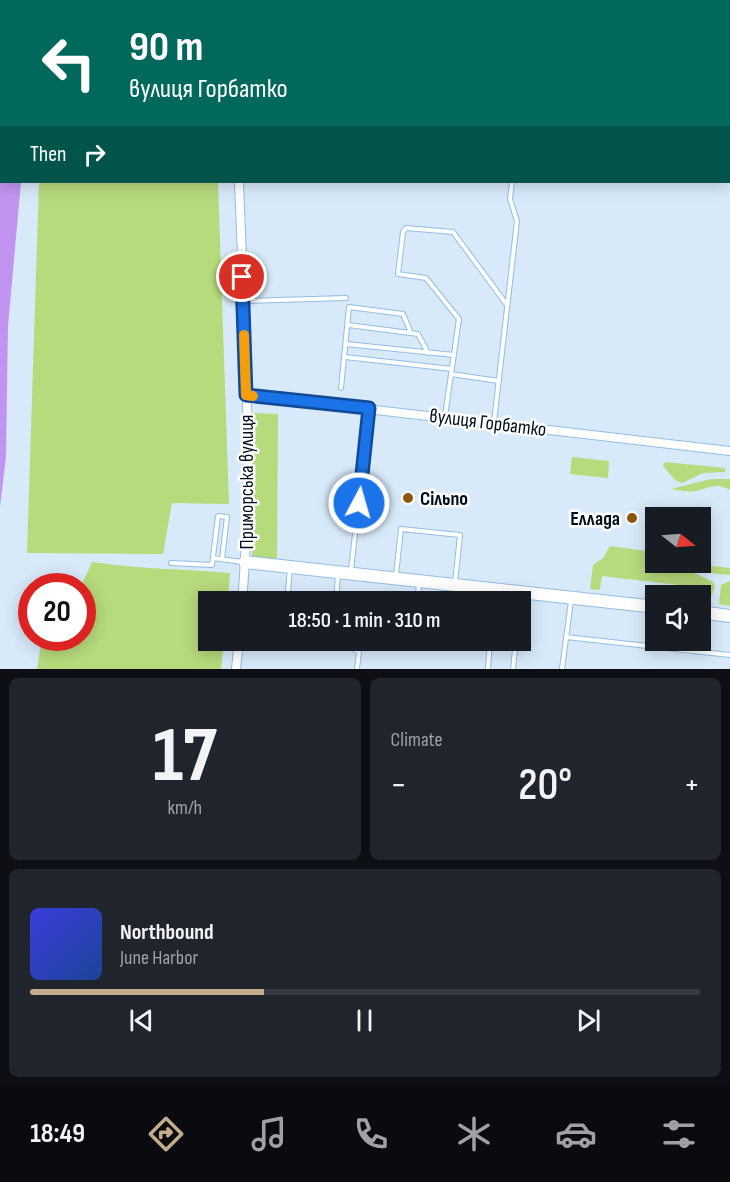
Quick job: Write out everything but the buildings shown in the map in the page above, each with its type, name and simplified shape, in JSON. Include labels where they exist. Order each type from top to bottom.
[{"type":"street","name":"Приморська вулиця","points":[[239,183],[246,395],[243,591]]},
{"type":"street","name":"вулиця Горбатко","points":[[246,395],[730,451]]},
{"type":"street","points":[[245,562],[455,585],[485,591]]},
{"type":"street","points":[[531,598],[572,598],[645,606]]},
{"type":"street","points":[[711,613],[730,616]]},
{"type":"street","points":[[236,669],[238,651]]},
{"type":"lane","points":[[494,423],[517,221],[510,199],[512,183]]},
{"type":"lane","points":[[445,417],[459,319],[426,278],[398,274],[406,228],[453,232],[507,305]]},
{"type":"lane","points":[[243,301],[346,298]]},
{"type":"lane","points":[[342,388],[349,307],[403,314],[411,333]]},
{"type":"lane","points":[[348,326],[418,333],[428,353]]},
{"type":"lane","points":[[346,344],[454,356]]},
{"type":"lane","points":[[345,357],[451,371],[499,381]]},
{"type":"lane","points":[[351,574],[369,408]]},
{"type":"lane","points":[[171,563],[212,565],[218,516],[227,517],[222,559]]},
{"type":"lane","points":[[396,579],[401,529],[460,535],[455,585]]},
{"type":"lane","points":[[213,558],[245,562]]},
{"type":"lane","points":[[287,591],[290,567]]},
{"type":"lane","points":[[337,591],[338,572]]},
{"type":"lane","points":[[419,591],[420,581]]},
{"type":"lane","points":[[562,669],[572,598]]},
{"type":"lane","points":[[566,637],[730,655]]},
{"type":"lane","points":[[356,651],[360,656],[357,669]]},
{"type":"lane","points":[[488,669],[489,651]]},
{"type":"lane","points":[[513,669],[515,651]]},
{"type":"green space","points":[[39,183],[218,183],[229,504],[172,503],[163,554],[27,553]]},
{"type":"green space","points":[[253,413],[278,414],[277,561],[252,561]]},
{"type":"green space","points":[[572,457],[609,461],[608,478],[570,474]]},
{"type":"green space","points":[[665,462],[725,468],[725,472],[703,473],[682,483],[675,480],[663,466]]},
{"type":"green space","points":[[711,479],[730,479],[730,490],[717,486],[693,492],[671,489]]},
{"type":"green space","points":[[610,546],[645,551],[645,573],[694,573],[713,582],[715,587],[712,595],[711,585],[678,585],[602,576],[600,590],[590,589],[593,565],[603,558]]},
{"type":"green space","points":[[92,562],[144,568],[230,573],[229,591],[198,591],[198,651],[223,651],[221,669],[37,669],[40,651],[96,651],[96,573],[87,573]]},
{"type":"green space","points":[[711,566],[730,568],[730,575],[709,573],[711,573]]},
{"type":"green space","points":[[730,581],[730,606],[719,604],[721,585]]},
{"type":"shaded area","points":[[0,183],[21,183],[8,326],[6,456],[0,507]]},
{"type":"slow traffic","points":[[244,335],[246,395],[253,396]]},
{"type":"place","name":"Сільпо","points":[[408,498]]},
{"type":"place","name":"Еллада","points":[[632,518]]},
{"type":"route","points":[[242,277],[246,395],[369,408],[359,503]]}]
